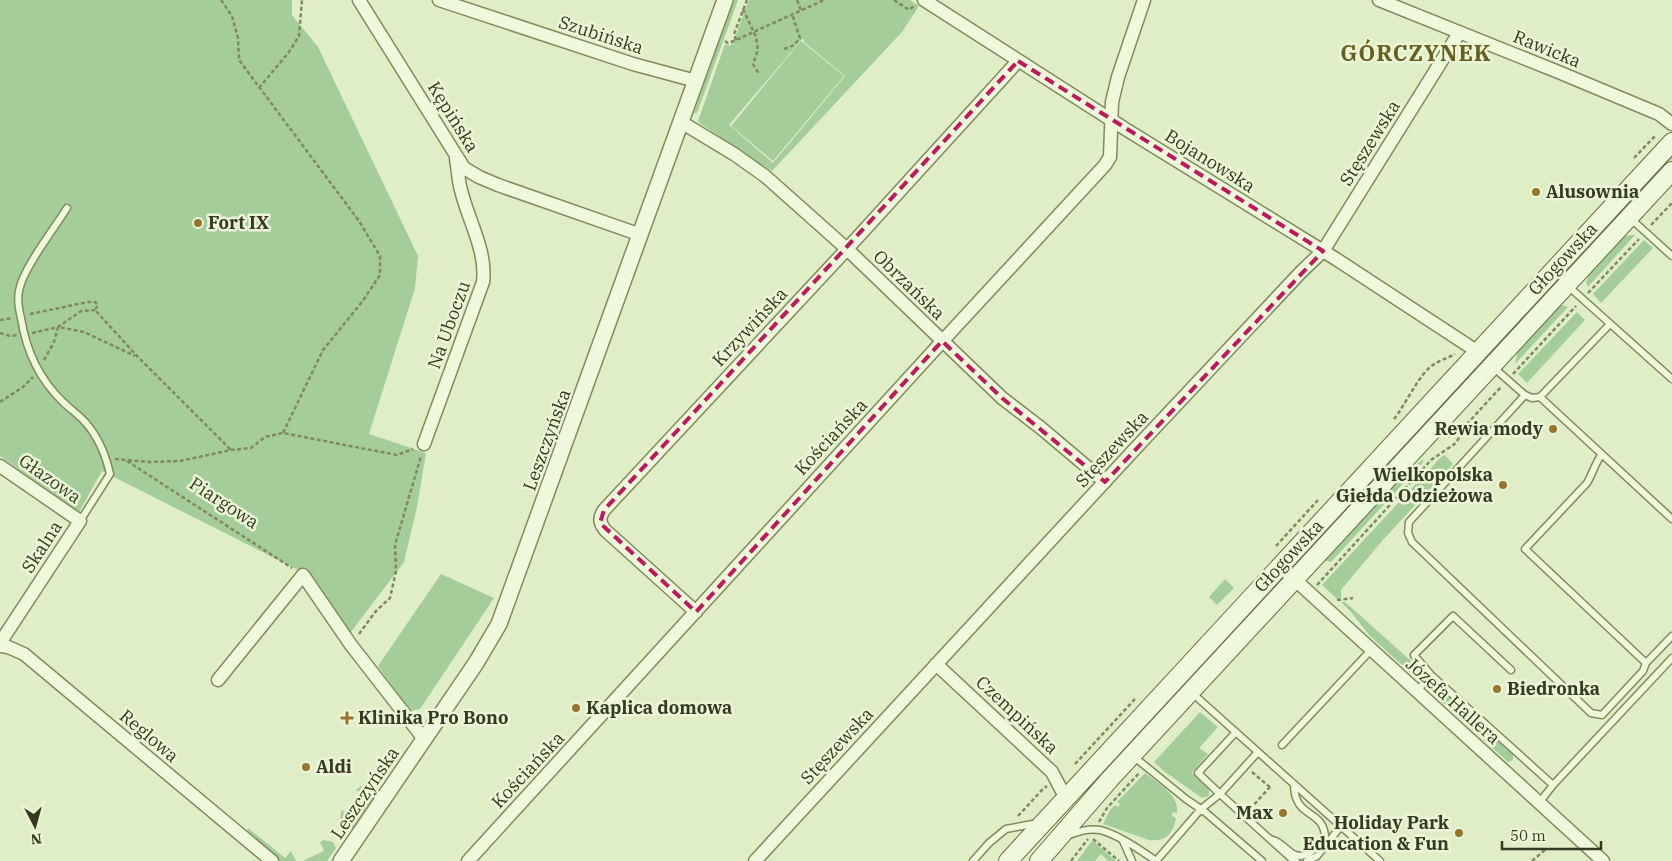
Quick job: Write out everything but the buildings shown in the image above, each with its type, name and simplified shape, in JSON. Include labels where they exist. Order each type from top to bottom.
[{"type":"main road","name":"Głogowska","points":[[1008,861],[1280,566],[1471,347],[1672,142]]},
{"type":"main road","name":"Głogowska","points":[[1039,861],[1053,843],[1138,761],[1191,691],[1672,171]]},
{"type":"street","name":"Kępińska","points":[[360,0],[464,168],[479,178],[641,235]]},
{"type":"street","name":"Szubińska","points":[[439,0],[632,64],[696,81]]},
{"type":"street","name":"Leszczyńska","points":[[342,861],[476,663],[499,624],[725,0]]},
{"type":"street","name":"Kościańska","points":[[468,861],[1105,165],[1110,157],[1112,102],[1118,77],[1144,0]]},
{"type":"street","name":"Rawicka","points":[[1379,0],[1670,118]]},
{"type":"street","name":"Bojanowska","points":[[921,2],[1323,251],[1471,347]]},
{"type":"street","name":"Stęszewska","points":[[755,861],[1105,482],[1301,272],[1323,251],[1459,33]]},
{"type":"street","name":"Krzywińska","points":[[696,612],[605,530],[600,523],[600,516],[1018,61]]},
{"type":"street","name":"Obrzańska","points":[[681,122],[766,176],[847,249],[1002,398],[1042,428],[1105,482]]},
{"type":"street","name":"Na Uboczu","points":[[424,444],[483,282],[483,259],[461,190],[456,156]]},
{"type":"street","name":"Głazowa","points":[[0,466],[80,521]]},
{"type":"street","name":"Skalna","points":[[0,645],[80,521]]},
{"type":"street","name":"Józefa Hallera","points":[[1280,566],[1603,861]]},
{"type":"street","points":[[218,680],[303,575],[352,645],[424,739]]},
{"type":"street","name":"Reglowa","points":[[0,645],[24,654],[272,861]]},
{"type":"street","name":"Czempińska","points":[[936,664],[1052,772],[1062,791],[1068,796]]},
{"type":"lane","points":[[67,208],[25,274],[19,291],[20,316],[24,335],[38,372],[62,402],[87,424],[106,458],[110,474],[80,521]]},
{"type":"lane","points":[[1630,217],[1672,256]]},
{"type":"lane","points":[[1567,285],[1672,379]]},
{"type":"lane","points":[[1492,366],[1525,395],[1532,398],[1540,397],[1610,324]]},
{"type":"lane","points":[[1525,395],[1409,522],[1408,533],[1412,542],[1591,713],[1602,715],[1643,671],[1646,663],[1672,636]]},
{"type":"lane","points":[[1540,397],[1672,519]]},
{"type":"lane","points":[[1602,454],[1596,461],[1593,474],[1587,483],[1525,549],[1646,663]]},
{"type":"lane","points":[[1511,670],[1453,616],[1414,656],[1431,675],[1552,785]]},
{"type":"lane","points":[[1282,745],[1371,650]]},
{"type":"lane","points":[[1539,803],[1552,785],[1672,658]]},
{"type":"lane","points":[[1643,671],[1652,679]]},
{"type":"lane","points":[[1416,692],[1431,675]]},
{"type":"lane","points":[[1191,691],[1380,861]]},
{"type":"lane","points":[[1236,732],[1198,773],[1296,861]]},
{"type":"lane","points":[[1053,843],[1077,832],[1101,830],[1123,840],[1156,861],[1201,809],[1220,794],[1258,752]]},
{"type":"lane","points":[[1138,761],[1201,809],[1262,861]]},
{"type":"lane","points":[[1270,839],[1280,842],[1292,854],[1301,856],[1308,855],[1324,838],[1325,830],[1320,822],[1297,802],[1293,783]]},
{"type":"lane","points":[[973,861],[989,843],[1006,829],[1044,822]]},
{"type":"lane","points":[[1308,861],[1317,856],[1341,826]]},
{"type":"lane","points":[[1123,840],[1132,861]]},
{"type":"path","points":[[220,0],[232,16],[238,38],[239,60],[359,221],[380,256],[380,275],[362,302],[323,350],[283,433]]},
{"type":"path","points":[[259,88],[289,52],[298,36],[302,0]]},
{"type":"path","points":[[736,40],[734,34],[747,0]]},
{"type":"path","points":[[797,0],[801,10]]},
{"type":"path","points":[[724,41],[728,43],[736,40],[824,0]]},
{"type":"path","points":[[894,0],[909,10],[921,2]]},
{"type":"path","points":[[744,9],[756,36],[758,50],[753,64],[759,74]]},
{"type":"path","points":[[784,49],[794,45],[800,38],[792,14]]},
{"type":"path","points":[[1634,158],[1670,118]]},
{"type":"path","points":[[1310,593],[1431,460],[1453,446],[1466,425],[1672,202]]},
{"type":"path","points":[[0,320],[88,302],[95,302],[98,305],[95,310]]},
{"type":"path","points":[[95,310],[138,357],[231,450]]},
{"type":"path","points":[[0,333],[10,336],[41,332],[58,327],[81,311],[95,310]]},
{"type":"path","points":[[58,327],[84,332],[138,357]]},
{"type":"path","points":[[0,402],[23,387],[38,372],[54,342],[58,327]]},
{"type":"path","points":[[1388,425],[1409,398],[1421,377],[1432,365],[1471,347]]},
{"type":"path","points":[[1445,441],[1466,425]]},
{"type":"path","points":[[106,458],[150,462],[180,461],[231,450],[251,448],[265,437],[283,433],[398,455],[424,444]]},
{"type":"path","points":[[352,645],[376,611],[390,598],[396,571],[395,545],[424,444]]},
{"type":"path","points":[[1431,460],[1435,451]]},
{"type":"path","name":"Piargowa","points":[[125,460],[303,575]]},
{"type":"path","points":[[1274,548],[1322,496]]},
{"type":"path","points":[[1336,601],[1353,598]]},
{"type":"path","points":[[1006,829],[1043,788],[1067,773],[1139,695]]},
{"type":"path","points":[[1093,830],[1138,761]]},
{"type":"path","points":[[1246,766],[1272,789]]},
{"type":"path","points":[[1071,861],[1089,838],[1094,839],[1119,861]]},
{"type":"path","points":[[1532,861],[1546,849]]},
{"type":"highlighted area","points":[[1018,61],[1323,251],[1105,482],[1002,398],[942,341],[696,612],[600,523],[604,510]]},
{"type":"green space","points":[[0,0],[292,0],[292,15],[318,47],[418,256],[415,288],[369,434],[426,453],[417,507],[404,562],[351,632],[304,573],[102,471],[79,512],[0,456]]},
{"type":"green space","points":[[733,0],[738,0],[697,113],[694,113]]},
{"type":"green space","points":[[749,0],[910,0],[919,6],[902,32],[772,171],[698,121],[725,44],[730,46]],"holes":[[[803,38],[804,42],[845,76],[773,163],[729,125]]]},
{"type":"green space","points":[[801,41],[844,76],[773,161],[731,126]]},
{"type":"green space","points":[[1672,154],[1672,159],[1312,548],[1310,546]]},
{"type":"green space","points":[[1635,235],[1588,287],[1586,282],[1589,274],[1622,237]]},
{"type":"green space","points":[[1644,240],[1653,248],[1601,303],[1593,294]]},
{"type":"green space","points":[[1562,305],[1568,307],[1515,364],[1518,350]]},
{"type":"green space","points":[[1577,312],[1585,320],[1527,383],[1518,374]]},
{"type":"green space","points":[[1445,455],[1453,464],[1382,541],[1341,590],[1341,598],[1337,599],[1322,585],[1440,458]]},
{"type":"green space","points":[[1422,460],[1424,461],[1331,562],[1323,560],[1395,482]]},
{"type":"green space","points":[[441,574],[494,598],[420,709],[410,711],[378,666]]},
{"type":"green space","points":[[1225,579],[1234,588],[1217,605],[1209,597]]},
{"type":"green space","points":[[1272,587],[1274,589],[1101,776],[1099,774]]},
{"type":"green space","points":[[1341,602],[1345,602],[1419,668],[1418,674],[1414,676],[1369,635]]},
{"type":"green space","points":[[1434,683],[1513,754],[1513,760],[1508,762],[1430,691],[1428,688]]},
{"type":"green space","points":[[1200,712],[1218,727],[1199,748],[1208,754],[1192,773],[1209,789],[1209,796],[1202,798],[1154,762]]},
{"type":"green space","points":[[1145,773],[1167,790],[1177,807],[1177,813],[1173,812],[1172,816],[1176,818],[1171,832],[1160,840],[1149,840],[1103,824],[1110,810],[1115,805],[1118,807],[1120,804],[1117,802]]},
{"type":"green space","points":[[361,786],[370,787],[376,795],[353,829],[346,829],[341,823],[342,810],[351,816],[364,795],[356,790]]},
{"type":"green space","points":[[248,828],[285,858],[291,851],[296,861],[280,861],[247,834]]},
{"type":"green space","points":[[324,840],[333,842],[336,848],[327,861],[303,861],[324,851],[320,842]]},
{"type":"green space","points":[[1092,841],[1116,861],[1108,861],[1101,854],[1095,861],[1077,861]]},
{"type":"place","name":"Alusownia","points":[[1536,192]]},
{"type":"place","name":"Fort IX","points":[[198,223]]},
{"type":"place","name":"Rewia mody","points":[[1553,429]]},
{"type":"place","name":"Wielkopolska Giełda Odzieżowa","points":[[1503,485]]},
{"type":"place","name":"Biedronka","points":[[1497,689]]},
{"type":"place","name":"Kaplica domowa","points":[[576,708]]},
{"type":"place","name":"Klinika Pro Bono","points":[[347,718]]},
{"type":"place","name":"Aldi","points":[[306,767]]},
{"type":"place","name":"Max","points":[[1283,813]]},
{"type":"place","name":"Holiday Park Education & Fun","points":[[1459,833]]},
{"type":"district","name":"GÓRCZYNEK","points":[[1416,53]]}]
